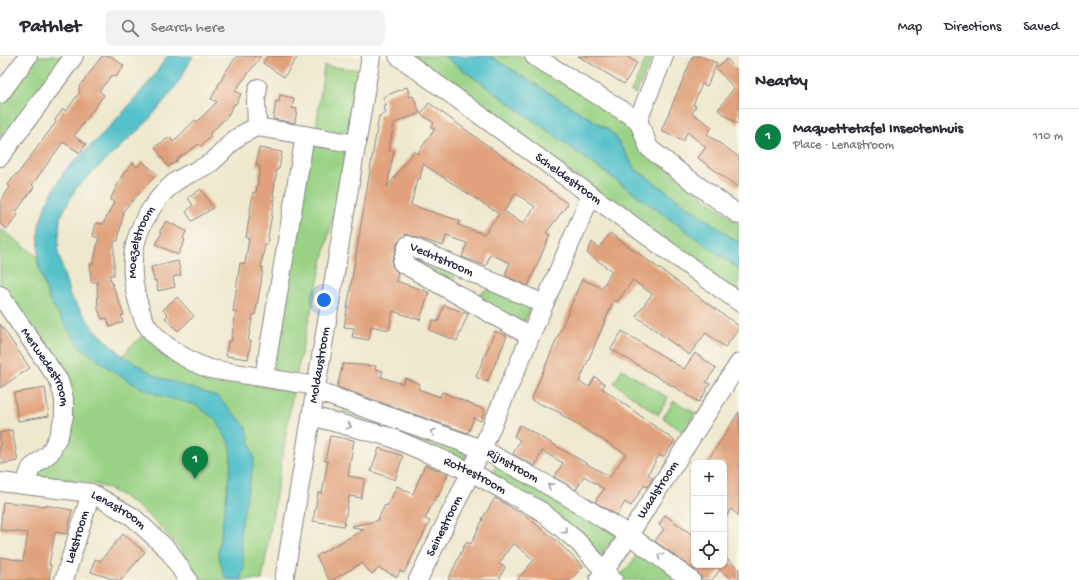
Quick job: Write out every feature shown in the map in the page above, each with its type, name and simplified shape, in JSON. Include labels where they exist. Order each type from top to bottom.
[{"type":"street","points":[[0,94],[28,56]]},
{"type":"street","points":[[0,157],[74,56]]},
{"type":"street","name":"Moldaustroom","points":[[284,580],[372,56]]},
{"type":"street","name":"Scheldestroom","points":[[398,56],[739,302]]},
{"type":"street","points":[[534,56],[638,120],[649,148],[739,215]]},
{"type":"street","points":[[638,120],[664,56]]},
{"type":"street","points":[[258,88],[256,100],[257,127],[357,144]]},
{"type":"street","name":"Moezelstroom","points":[[257,127],[244,132],[231,142],[213,161],[176,182],[156,201],[146,215],[137,237],[132,259],[134,289],[148,327],[173,350],[198,365],[210,369],[264,377],[316,389]]},
{"type":"street","points":[[264,377],[305,135]]},
{"type":"street","points":[[482,449],[591,195]]},
{"type":"street","name":"Vechtstroom","points":[[530,336],[402,262],[408,245],[544,304]]},
{"type":"street","name":"Vechtstroom","points":[[462,296],[488,280]]},
{"type":"street","name":"Merwedestroom","points":[[0,295],[59,381],[64,399],[64,416],[59,435],[50,453],[31,468],[27,485]]},
{"type":"street","name":"Waalstroom","points":[[605,577],[629,535],[739,363]]},
{"type":"street","name":"Rijnstroom","points":[[316,389],[482,449],[562,493],[629,535],[691,580]]},
{"type":"street","name":"Rottestroom","points":[[312,416],[390,437],[471,472],[541,512],[577,541],[605,577]]},
{"type":"street","name":"Seinestroom","points":[[418,580],[482,449]]},
{"type":"street","name":"Lenastroom","points":[[0,482],[91,493],[133,517],[169,551],[188,580]]},
{"type":"street","name":"Lekstroom","points":[[64,580],[91,493]]},
{"type":"green space","points":[[37,56],[61,56],[58,61],[61,63],[0,147],[0,107]]},
{"type":"green space","points":[[410,56],[444,56],[739,269],[739,295]]},
{"type":"green space","points":[[490,56],[521,56],[620,117],[627,124],[642,149],[739,224],[739,243],[635,169],[614,135],[607,129]]},
{"type":"green space","points":[[647,56],[653,56],[636,94],[631,92]]},
{"type":"green space","points":[[324,66],[362,70],[354,134],[316,129]]},
{"type":"green space","points":[[310,145],[348,151],[296,376],[276,372],[273,367]]},
{"type":"green space","points":[[0,228],[38,257],[38,263],[50,300],[123,356],[130,347],[144,335],[176,365],[201,374],[293,392],[262,580],[200,580],[193,567],[171,538],[158,524],[129,501],[115,492],[101,486],[78,481],[40,477],[37,475],[64,440],[52,358],[0,283]]},
{"type":"green space","points":[[422,255],[452,269],[458,291],[416,267]]},
{"type":"green space","points":[[492,287],[532,305],[522,328],[471,298]]},
{"type":"green space","points":[[622,369],[668,398],[658,415],[614,383]]},
{"type":"green space","points":[[674,401],[695,413],[683,432],[663,418]]},
{"type":"green space","points":[[345,406],[469,450],[464,460],[342,419]]},
{"type":"green space","points":[[498,463],[617,535],[598,558],[491,477]]},
{"type":"green space","points":[[639,550],[680,580],[618,580],[616,578],[629,566]]},
{"type":"water","points":[[167,56],[193,56],[177,85],[147,122],[76,188],[60,218],[58,252],[70,296],[94,329],[123,356],[158,377],[218,397],[246,426],[254,459],[240,532],[244,568],[241,577],[242,580],[233,580],[225,577],[218,554],[231,464],[230,444],[216,420],[196,405],[162,396],[137,386],[114,372],[79,346],[49,300],[38,263],[39,226],[46,204],[65,170],[98,139],[127,108],[154,76]]},
{"type":"water","points":[[444,56],[490,56],[607,129],[614,135],[635,169],[739,243],[739,269]]},
{"type":"building","points":[[102,56],[111,56],[124,66],[116,77],[112,75],[99,91],[104,95],[74,136],[86,144],[80,153],[63,142],[32,185],[34,187],[15,213],[18,215],[7,229],[0,224],[0,202],[10,187],[8,185],[56,122],[55,120],[63,109],[66,111],[80,92],[78,90],[80,88],[79,87]]},
{"type":"building","points":[[237,56],[261,56],[235,91],[241,94],[236,104],[234,104],[227,117],[209,134],[211,136],[201,146],[199,144],[168,167],[155,147],[170,137],[173,142],[195,120],[197,122],[217,102],[211,99],[226,71]]},
{"type":"building","points":[[268,56],[298,56],[284,77],[263,63]]},
{"type":"building","points":[[578,56],[626,56],[637,63],[624,84]]},
{"type":"building","points":[[693,56],[700,56],[717,63],[707,86],[702,84],[693,105],[696,106],[692,113],[712,127],[707,134],[739,157],[739,188],[698,158],[706,147],[687,132],[683,141],[661,131]]},
{"type":"building","points":[[727,59],[739,73],[739,125],[718,110],[734,88],[716,68]]},
{"type":"building","points":[[407,87],[410,97],[413,96],[420,113],[394,123],[389,150],[394,151],[387,187],[414,151],[417,154],[435,129],[431,127],[434,123],[421,114],[429,103],[568,204],[546,233],[550,235],[528,286],[506,276],[510,263],[490,254],[486,266],[462,257],[467,243],[446,236],[443,246],[406,234],[398,242],[392,260],[392,265],[398,273],[396,281],[429,292],[420,320],[393,311],[389,330],[371,326],[369,340],[352,337],[354,328],[344,327],[379,116],[386,113],[384,107],[386,106],[383,97]],"holes":[[[423,164],[499,214],[484,234],[458,225],[460,221],[411,205],[417,179],[420,179]],[[516,193],[535,207],[523,224],[504,211]]]},
{"type":"building","points":[[280,95],[294,98],[292,108],[297,109],[295,123],[273,119],[276,101],[279,102]]},
{"type":"building","points":[[259,148],[282,152],[279,169],[277,169],[273,196],[275,196],[267,245],[265,244],[261,267],[263,267],[261,283],[248,341],[251,341],[248,359],[226,356],[228,341],[231,342],[236,312],[233,312],[240,263],[245,264],[249,238],[246,238],[253,192],[256,193],[260,166],[256,165]]},
{"type":"building","points":[[142,161],[157,174],[124,210],[118,241],[114,241],[114,275],[109,275],[124,315],[121,316],[123,322],[110,327],[107,318],[102,319],[98,309],[97,282],[91,282],[90,264],[93,264],[99,238],[93,236],[96,223],[103,224],[114,202],[110,200],[123,174],[133,163],[137,167]]},
{"type":"building","points":[[201,189],[213,208],[192,221],[186,212],[193,205],[188,198]]},
{"type":"building","points":[[166,221],[186,231],[183,239],[185,240],[178,255],[156,244],[162,232],[160,231]]},
{"type":"building","points":[[610,233],[739,326],[739,329],[725,347],[706,333],[689,355],[636,316],[652,294],[633,280],[617,302],[614,300],[579,382],[589,387],[595,377],[605,384],[602,388],[675,441],[663,457],[659,455],[648,474],[653,478],[647,487],[644,485],[631,506],[625,502],[617,515],[595,502],[604,489],[584,476],[576,490],[554,477],[563,463],[542,451],[535,466],[513,454],[520,440],[514,436],[520,425],[610,477],[626,454],[560,414],[561,413],[531,400],[582,279],[602,288],[612,271],[587,253],[592,242],[599,248]]},
{"type":"building","points":[[178,261],[181,275],[173,277],[175,287],[158,291],[151,267]]},
{"type":"building","points":[[177,297],[194,316],[178,331],[165,318],[168,315],[163,310]]},
{"type":"building","points":[[444,305],[468,314],[457,341],[429,330],[433,320],[438,322]]},
{"type":"building","points":[[0,324],[30,368],[0,388]]},
{"type":"building","points":[[495,331],[507,336],[487,382],[476,377]]},
{"type":"building","points":[[622,331],[684,369],[695,353],[716,368],[706,382],[710,384],[699,402],[611,349]]},
{"type":"building","points":[[343,364],[376,366],[375,369],[383,371],[381,377],[403,384],[405,378],[420,384],[418,389],[440,397],[442,392],[485,410],[481,421],[474,418],[468,433],[337,387]]},
{"type":"building","points":[[45,388],[49,416],[18,421],[14,393]]},
{"type":"building","points":[[739,412],[739,516],[731,509],[727,515],[727,460],[708,460]]},
{"type":"building","points":[[12,430],[18,461],[0,464],[0,433]]},
{"type":"building","points":[[330,436],[354,440],[348,476],[365,479],[361,498],[349,496],[344,526],[313,521],[318,493],[322,493],[328,461],[325,461]]},
{"type":"building","points":[[379,448],[403,456],[395,480],[371,471]]},
{"type":"building","points":[[425,465],[448,474],[438,497],[436,496],[425,519],[430,521],[404,573],[400,571],[397,577],[379,568],[372,574],[362,563],[332,580],[329,580],[316,556],[365,529],[352,526],[377,521],[385,505],[387,506],[397,486],[413,494]]},
{"type":"building","points":[[495,498],[526,516],[559,543],[583,567],[570,580],[517,580],[534,560],[513,543],[499,564],[505,567],[499,580],[448,580],[466,542],[471,544],[482,519]]},
{"type":"building","points":[[3,502],[44,505],[72,510],[67,534],[55,532],[49,565],[51,565],[49,580],[0,580],[0,557],[23,561],[28,533],[0,530]]},
{"type":"building","points":[[665,515],[691,534],[691,568],[655,541],[664,529],[659,525]]},
{"type":"building","points":[[123,534],[145,552],[121,580],[116,580],[91,572],[95,559],[100,561]]},
{"type":"building","points":[[727,559],[739,569],[739,580],[732,580],[720,570],[712,580],[703,580],[692,568],[727,568]]},
{"type":"place","name":"Maquettetafel Insectenhuis","points":[[195,479]]}]
